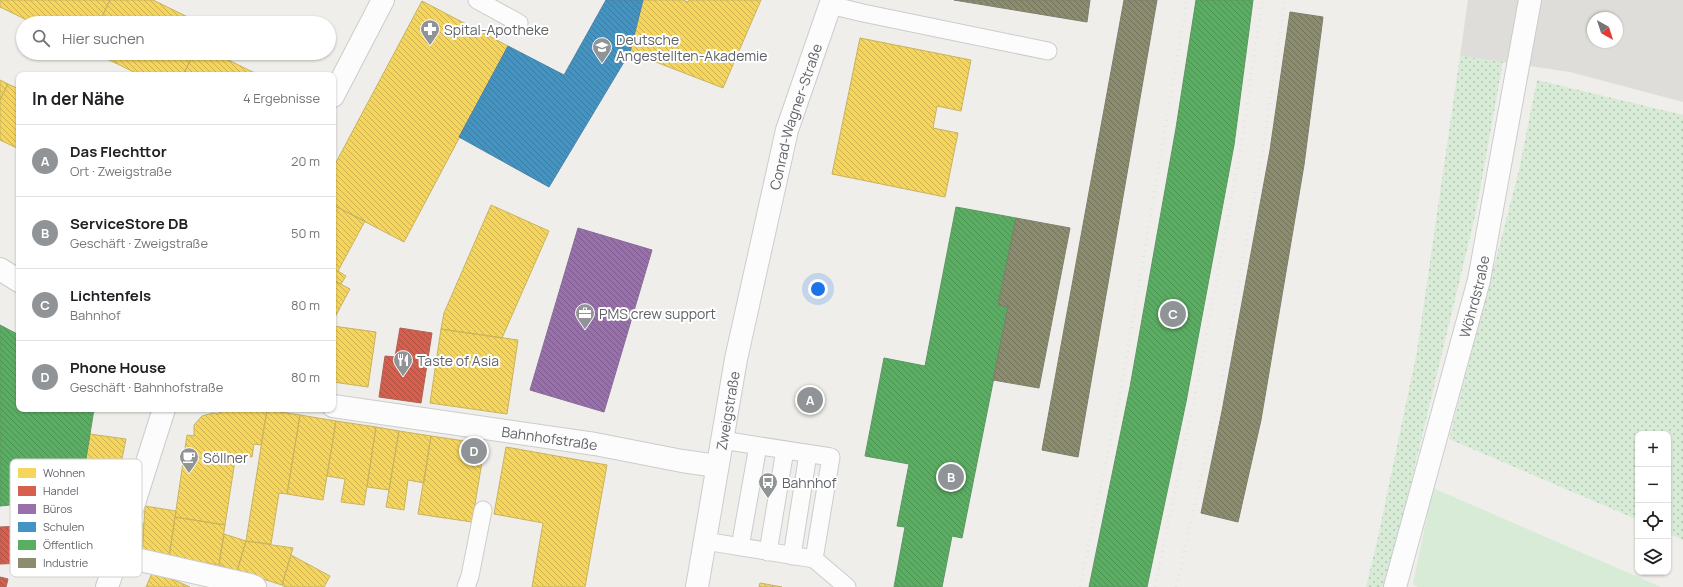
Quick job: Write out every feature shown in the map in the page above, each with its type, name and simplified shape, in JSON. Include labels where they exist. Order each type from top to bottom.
[{"type":"street","points":[[336,90],[383,0]]},
{"type":"street","name":"Wöhrdstraße","points":[[1395,587],[1479,280],[1530,0]]},
{"type":"street","name":"Conrad-Wagner-Straße","points":[[764,235],[787,130],[831,3]]},
{"type":"street","name":"Zweigstraße","points":[[697,587],[736,359],[764,235]]},
{"type":"street","points":[[0,269],[16,279]]},
{"type":"street","name":"Bahnhofstraße","points":[[336,406],[594,444],[682,461],[718,466]]},
{"type":"street","points":[[142,478],[163,412]]},
{"type":"street","points":[[142,560],[255,587]]},
{"type":"street","points":[[107,587],[110,577]]},
{"type":"lane","points":[[477,0],[519,23]]},
{"type":"lane","points":[[831,3],[1048,51]]},
{"type":"lane","points":[[722,440],[832,457],[814,559]]},
{"type":"lane","points":[[740,547],[758,446]]},
{"type":"lane","points":[[768,552],[786,450]]},
{"type":"lane","points":[[792,556],[808,454]]},
{"type":"lane","points":[[466,587],[470,576],[483,510]]},
{"type":"lane","points":[[705,541],[814,559],[847,587]]},
{"type":"shaded area","points":[[1468,0],[1683,0],[1683,102],[1570,72],[1460,56]]},
{"type":"green space","points":[[1460,56],[1503,62],[1476,212],[1401,524],[1383,587],[1366,587],[1417,351]]},
{"type":"green space","points":[[1537,80],[1683,115],[1683,540],[1671,534],[1671,431],[1635,431],[1635,519],[1449,439],[1519,170]]},
{"type":"green space","points":[[1433,488],[1661,587],[1418,587],[1413,584]]},
{"type":"building: Wohnen","points":[[0,0],[110,0],[102,16],[19,16],[0,7]]},
{"type":"building: Wohnen","points":[[110,0],[153,0],[186,16],[102,16]]},
{"type":"building: Wohnen","points":[[643,0],[683,0],[688,2],[689,0],[761,0],[723,88],[630,52]]},
{"type":"building: Wohnen","points":[[422,1],[508,46],[404,242],[336,207],[336,162]]},
{"type":"building: Wohnen","points":[[860,38],[971,60],[961,111],[937,106],[933,128],[958,133],[945,197],[832,174]]},
{"type":"building: Wohnen","points":[[109,60],[190,60],[184,72],[134,72]]},
{"type":"building: Wohnen","points":[[190,60],[228,60],[253,72],[184,72]]},
{"type":"building: Wohnen","points":[[0,80],[8,84],[0,100]]},
{"type":"building: Wohnen","points":[[8,84],[16,88],[16,148],[0,140],[0,100]]},
{"type":"building: Wohnen","points":[[491,205],[549,231],[502,338],[441,329],[444,313]]},
{"type":"building: Wohnen","points":[[336,206],[365,221],[338,271],[346,276],[341,284],[336,282]]},
{"type":"building: Wohnen","points":[[336,282],[350,289],[336,315]]},
{"type":"building: Wohnen","points":[[336,326],[376,332],[368,387],[336,382]]},
{"type":"building: Wohnen","points":[[441,329],[518,340],[507,414],[430,403]]},
{"type":"building: Wohnen","points":[[219,412],[267,412],[261,445],[254,444],[252,457],[236,454],[225,525],[175,517],[187,435],[194,436],[194,425],[202,416],[213,413],[219,414]]},
{"type":"building: Wohnen","points":[[267,412],[280,412],[300,415],[287,494],[279,493],[271,544],[246,541]]},
{"type":"building: Wohnen","points":[[300,415],[336,421],[323,500],[287,494]]},
{"type":"building: Wohnen","points":[[336,421],[376,427],[364,505],[341,502],[345,479],[327,476]]},
{"type":"building: Wohnen","points":[[376,427],[399,431],[389,490],[367,487]]},
{"type":"building: Wohnen","points":[[399,431],[431,436],[424,483],[408,480],[404,510],[386,507]]},
{"type":"building: Wohnen","points":[[90,434],[126,439],[122,459],[86,459]]},
{"type":"building: Wohnen","points":[[431,436],[485,444],[472,522],[418,514]]},
{"type":"building: Wohnen","points":[[506,447],[607,465],[585,587],[532,587],[543,523],[494,514]]},
{"type":"building: Wohnen","points":[[145,506],[176,511],[169,557],[142,554]]},
{"type":"building: Wohnen","points":[[175,517],[225,525],[219,565],[169,557]]},
{"type":"building: Wohnen","points":[[142,524],[144,524],[142,554]]},
{"type":"building: Wohnen","points":[[224,534],[246,541],[237,571],[219,565]]},
{"type":"building: Wohnen","points":[[246,541],[293,548],[282,585],[237,571]]},
{"type":"building: Wohnen","points":[[291,555],[330,576],[324,587],[285,587],[282,585]]},
{"type":"building: Wohnen","points":[[153,571],[190,587],[146,587]]},
{"type":"building: Wohnen","points":[[760,583],[782,587],[759,587]]},
{"type":"building: Handel","name":"Taste of Asia","points":[[400,328],[432,333],[421,403],[379,397],[385,356],[395,357]]},
{"type":"building: Handel","points":[[0,527],[10,527],[10,564],[0,564]]},
{"type":"building: Handel","points":[[0,577],[8,579],[6,587],[0,587]]},
{"type":"building: Büros","points":[[578,228],[652,250],[604,412],[530,390]]},
{"type":"building: Schulen","points":[[606,0],[643,0],[630,52],[549,187],[459,137],[508,46],[564,75]]},
{"type":"building: Öffentlich","points":[[1196,0],[1253,0],[1234,145],[1186,402],[1147,587],[1089,587],[1130,387],[1176,128]]},
{"type":"building: Öffentlich","points":[[956,207],[1016,218],[998,305],[1008,307],[962,538],[952,536],[942,587],[894,587],[905,527],[897,526],[909,464],[865,456],[884,358],[925,366]]},
{"type":"building: Öffentlich","points":[[0,325],[16,333],[16,412],[94,412],[86,459],[10,459],[10,505],[0,506]]},
{"type":"building: Industrie","points":[[954,0],[1090,0],[1087,22]]},
{"type":"building: Industrie","points":[[1124,0],[1157,0],[1078,457],[1042,450]]},
{"type":"building: Industrie","points":[[1290,12],[1323,17],[1304,165],[1261,420],[1238,522],[1201,513],[1222,411],[1270,150]]},
{"type":"building: Industrie","points":[[1016,218],[1070,228],[1039,388],[993,380],[1008,307],[998,305]]},
{"type":"railway","points":[[1080,587],[1121,390],[1187,0]]},
{"type":"railway","points":[[1155,587],[1193,405],[1241,147],[1262,0]]},
{"type":"railway","points":[[1176,587],[1217,409],[1263,149],[1285,0]]},
{"type":"place","name":"Spital-Apotheke","points":[[430,46]]},
{"type":"place","name":"Deutsche Angestellten-Akademie","points":[[602,64]]},
{"type":"place","name":"Lichtenfels","points":[[1173,314]]},
{"type":"place","name":"PMS crew support","points":[[585,330]]},
{"type":"place","name":"Taste of Asia","points":[[403,377]]},
{"type":"place","name":"Das Flechttor","points":[[810,400]]},
{"type":"place","name":"Phone House","points":[[474,451]]},
{"type":"place","name":"Söllner","points":[[189,474]]},
{"type":"place","name":"ServiceStore DB","points":[[951,477]]},
{"type":"place","name":"Bahnhof","points":[[768,499]]}]
